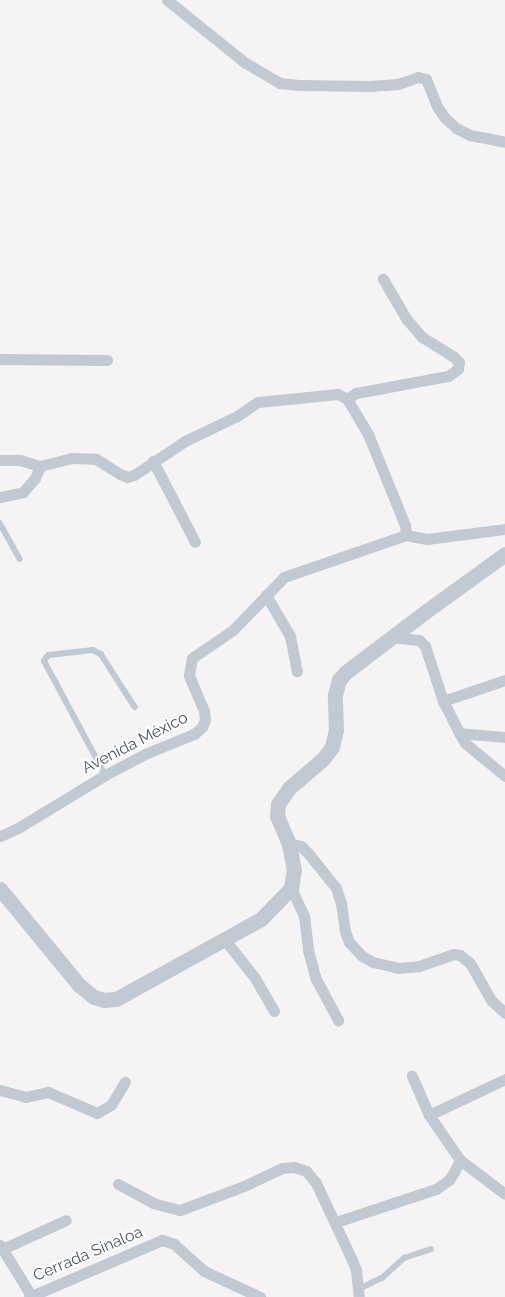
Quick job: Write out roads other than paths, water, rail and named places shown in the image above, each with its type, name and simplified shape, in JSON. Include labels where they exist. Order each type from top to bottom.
[{"type":"street","points":[[166,0],[244,62],[280,83],[370,86],[398,84],[418,77],[426,79],[438,108],[456,128],[475,136],[505,142]]},
{"type":"street","points":[[347,399],[356,393],[448,376],[458,369],[459,362],[454,357],[422,336],[407,320],[383,279]]},
{"type":"street","points":[[0,359],[107,360]]},
{"type":"street","points":[[0,460],[20,460],[40,466],[72,458],[87,457],[96,459],[127,477],[134,475],[153,461],[258,402],[338,394],[347,399],[368,434],[405,525],[406,535]]},
{"type":"street","points":[[153,461],[195,542]]},
{"type":"street","points":[[0,497],[22,492],[35,478],[40,466]]},
{"type":"street","name":"Avenida México","points":[[0,836],[18,828],[105,775],[147,753],[194,734],[202,727],[205,720],[204,710],[189,675],[192,658],[233,630],[284,577],[296,571],[406,535],[427,539],[505,529]]},
{"type":"street","points":[[0,889],[78,985],[94,997],[104,1000],[116,999],[261,920],[291,888],[294,870],[288,844],[277,816],[280,798],[323,758],[332,747],[336,730],[334,695],[339,680],[346,672],[391,637],[505,554]]},
{"type":"street","points":[[266,595],[290,636],[297,671]]},
{"type":"street","points":[[391,637],[419,640],[425,646],[443,701],[465,743],[505,776]]},
{"type":"street","points":[[443,701],[505,680]]},
{"type":"street","points":[[459,733],[505,737]]},
{"type":"street","points":[[288,844],[301,846],[308,852],[336,888],[349,942],[362,956],[373,962],[398,968],[420,966],[453,954],[460,954],[470,963],[491,1000],[505,1013]]},
{"type":"street","points":[[291,888],[304,916],[308,950],[316,979],[338,1020]]},
{"type":"street","points":[[225,940],[255,978],[274,1011]]},
{"type":"street","points":[[412,1076],[430,1115],[453,1153],[505,1194]]},
{"type":"street","points":[[430,1115],[505,1078]]},
{"type":"street","points":[[0,1090],[26,1097],[48,1092],[97,1113],[111,1105],[125,1082]]},
{"type":"street","points":[[336,1222],[436,1188],[450,1180],[460,1160]]},
{"type":"street","points":[[118,1184],[153,1203],[180,1210],[244,1186],[282,1168],[294,1167],[306,1171],[316,1183],[336,1222],[352,1260],[359,1293]]},
{"type":"street","points":[[31,1297],[1,1248],[66,1220]]},
{"type":"street","name":"Cerrada Sinaloa","points":[[31,1297],[162,1240],[174,1244],[204,1271],[260,1297]]},
{"type":"lane","points":[[0,523],[20,559]]},
{"type":"lane","points":[[105,775],[44,661],[49,655],[93,650],[101,654],[107,660],[135,708]]},
{"type":"lane","points":[[359,1293],[382,1278],[404,1258],[431,1250]]}]
